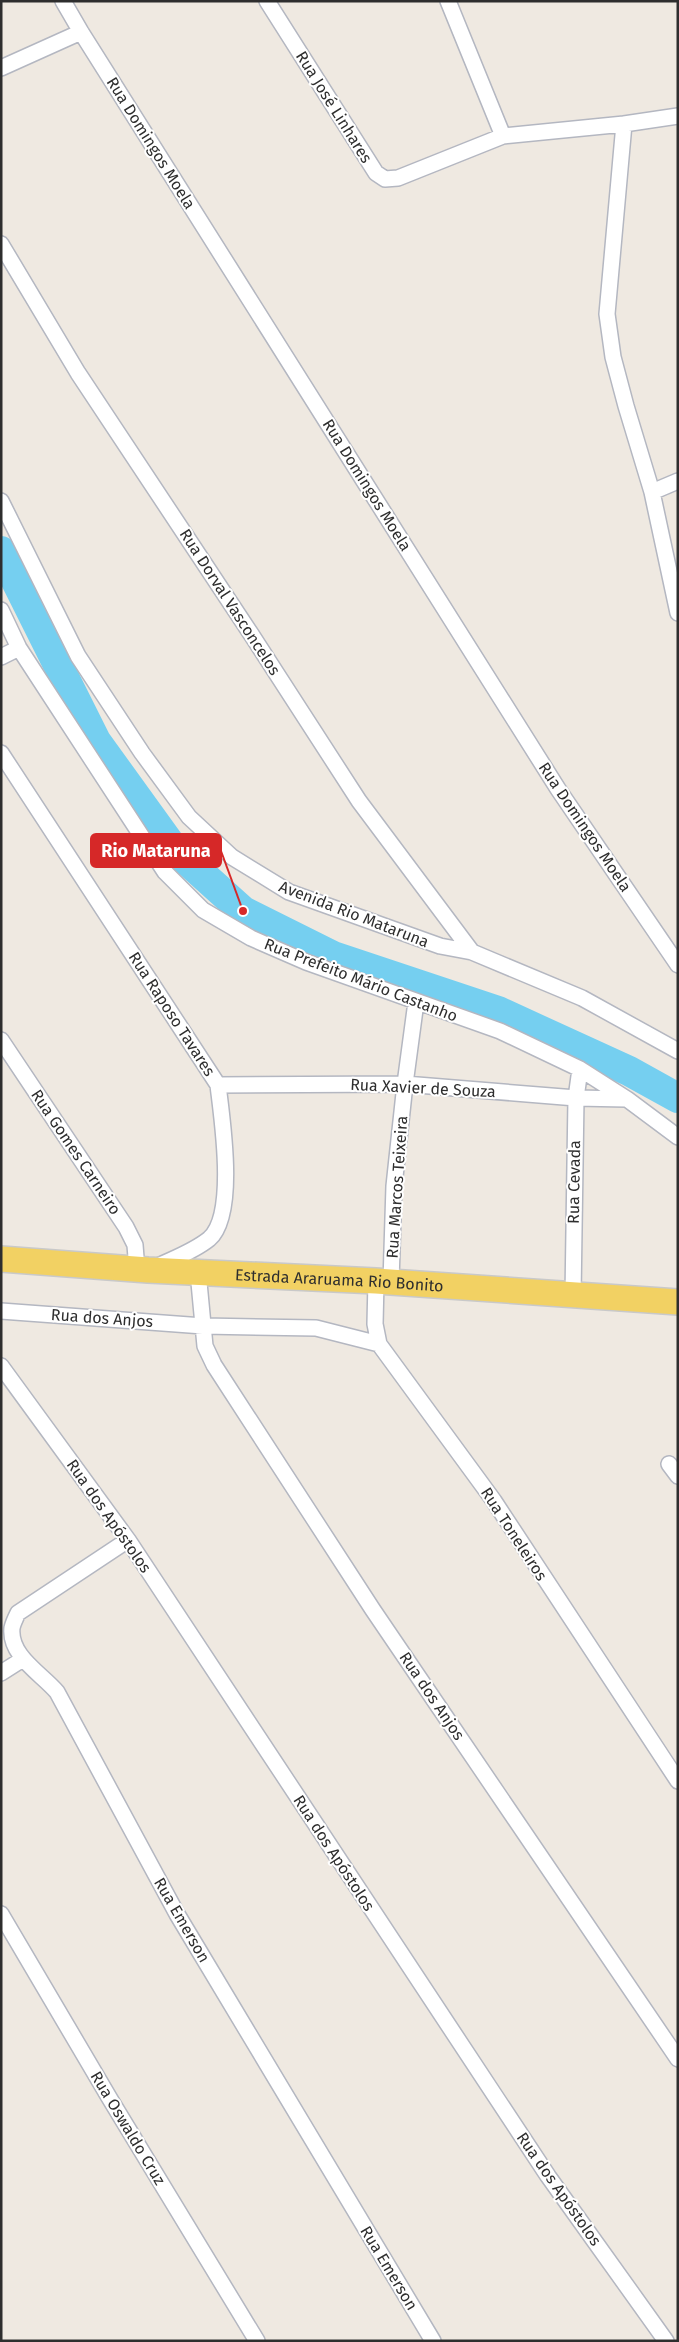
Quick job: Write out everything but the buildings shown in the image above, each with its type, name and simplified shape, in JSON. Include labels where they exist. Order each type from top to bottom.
[{"type":"main road","name":"Estrada Araruama Rio Bonito","points":[[1,1259],[142,1270],[384,1281],[678,1302]]},
{"type":"street","name":"Rua Domingos Moela","points":[[64,1],[81,32],[558,789],[678,965]]},
{"type":"street","name":"Rua José Linhares","points":[[267,1],[376,173],[385,179],[398,178],[503,136]]},
{"type":"street","points":[[448,1],[503,136],[624,124],[678,116]]},
{"type":"street","points":[[1,68],[81,32]]},
{"type":"street","points":[[624,124],[607,314],[618,377],[652,492],[678,613]]},
{"type":"street","name":"Rua Dorval Vasconcelos","points":[[1,244],[78,373],[246,626],[359,801],[472,952]]},
{"type":"street","points":[[652,492],[678,481]]},
{"type":"street","name":"Avenida Rio Mataruna","points":[[1,501],[78,656],[142,753],[196,824],[232,857],[289,892],[412,937],[440,946],[472,952],[582,998],[678,1051]]},
{"type":"street","name":"Rua Prefeito Mário Castanho","points":[[1,610],[19,648],[165,872],[203,910],[252,938],[306,962],[500,1031],[580,1069],[627,1099],[678,1137]]},
{"type":"street","points":[[1,657],[19,648]]},
{"type":"street","name":"Rua Raposo Tavares","points":[[1,753],[218,1085],[224,1147],[225,1189],[221,1221],[210,1238],[142,1270]]},
{"type":"street","name":"Rua Marcos Teixeira","points":[[384,1281],[405,1084],[416,1002]]},
{"type":"street","name":"Rua Gomes Carneiro","points":[[2,1041],[126,1227],[135,1245],[142,1270]]},
{"type":"street","name":"Rua Cevada","points":[[573,1296],[576,1098],[580,1069]]},
{"type":"street","name":"Rua Xavier de Souza","points":[[218,1085],[405,1084],[576,1098],[627,1099]]},
{"type":"street","name":"Rua dos Anjos","points":[[198,1272],[204,1346],[214,1365],[373,1610],[678,2059]]},
{"type":"street","name":"Rua Toneleiros","points":[[384,1281],[375,1324],[378,1344],[494,1501],[678,1782]]},
{"type":"street","name":"Rua dos Anjos","points":[[1,1311],[203,1326]]},
{"type":"street","points":[[203,1326],[316,1328],[378,1344]]},
{"type":"street","name":"Rua dos Apóstolos","points":[[1,1366],[128,1540],[532,2152],[666,2341]]},
{"type":"street","name":"Rua Emerson","points":[[128,1540],[18,1612],[12,1628],[14,1640],[23,1659],[45,1678],[57,1692],[177,1914],[433,2341]]},
{"type":"street","points":[[1,1673],[23,1659]]},
{"type":"street","name":"Rua Oswaldo Cruz","points":[[1,1914],[115,2108],[257,2341]]},
{"type":"waterway","points":[[1,551],[96,741],[174,849],[243,911],[333,956],[498,1011],[629,1071],[678,1098]]},
{"type":"place","name":"Rio Mataruna","points":[[243,911]]}]
